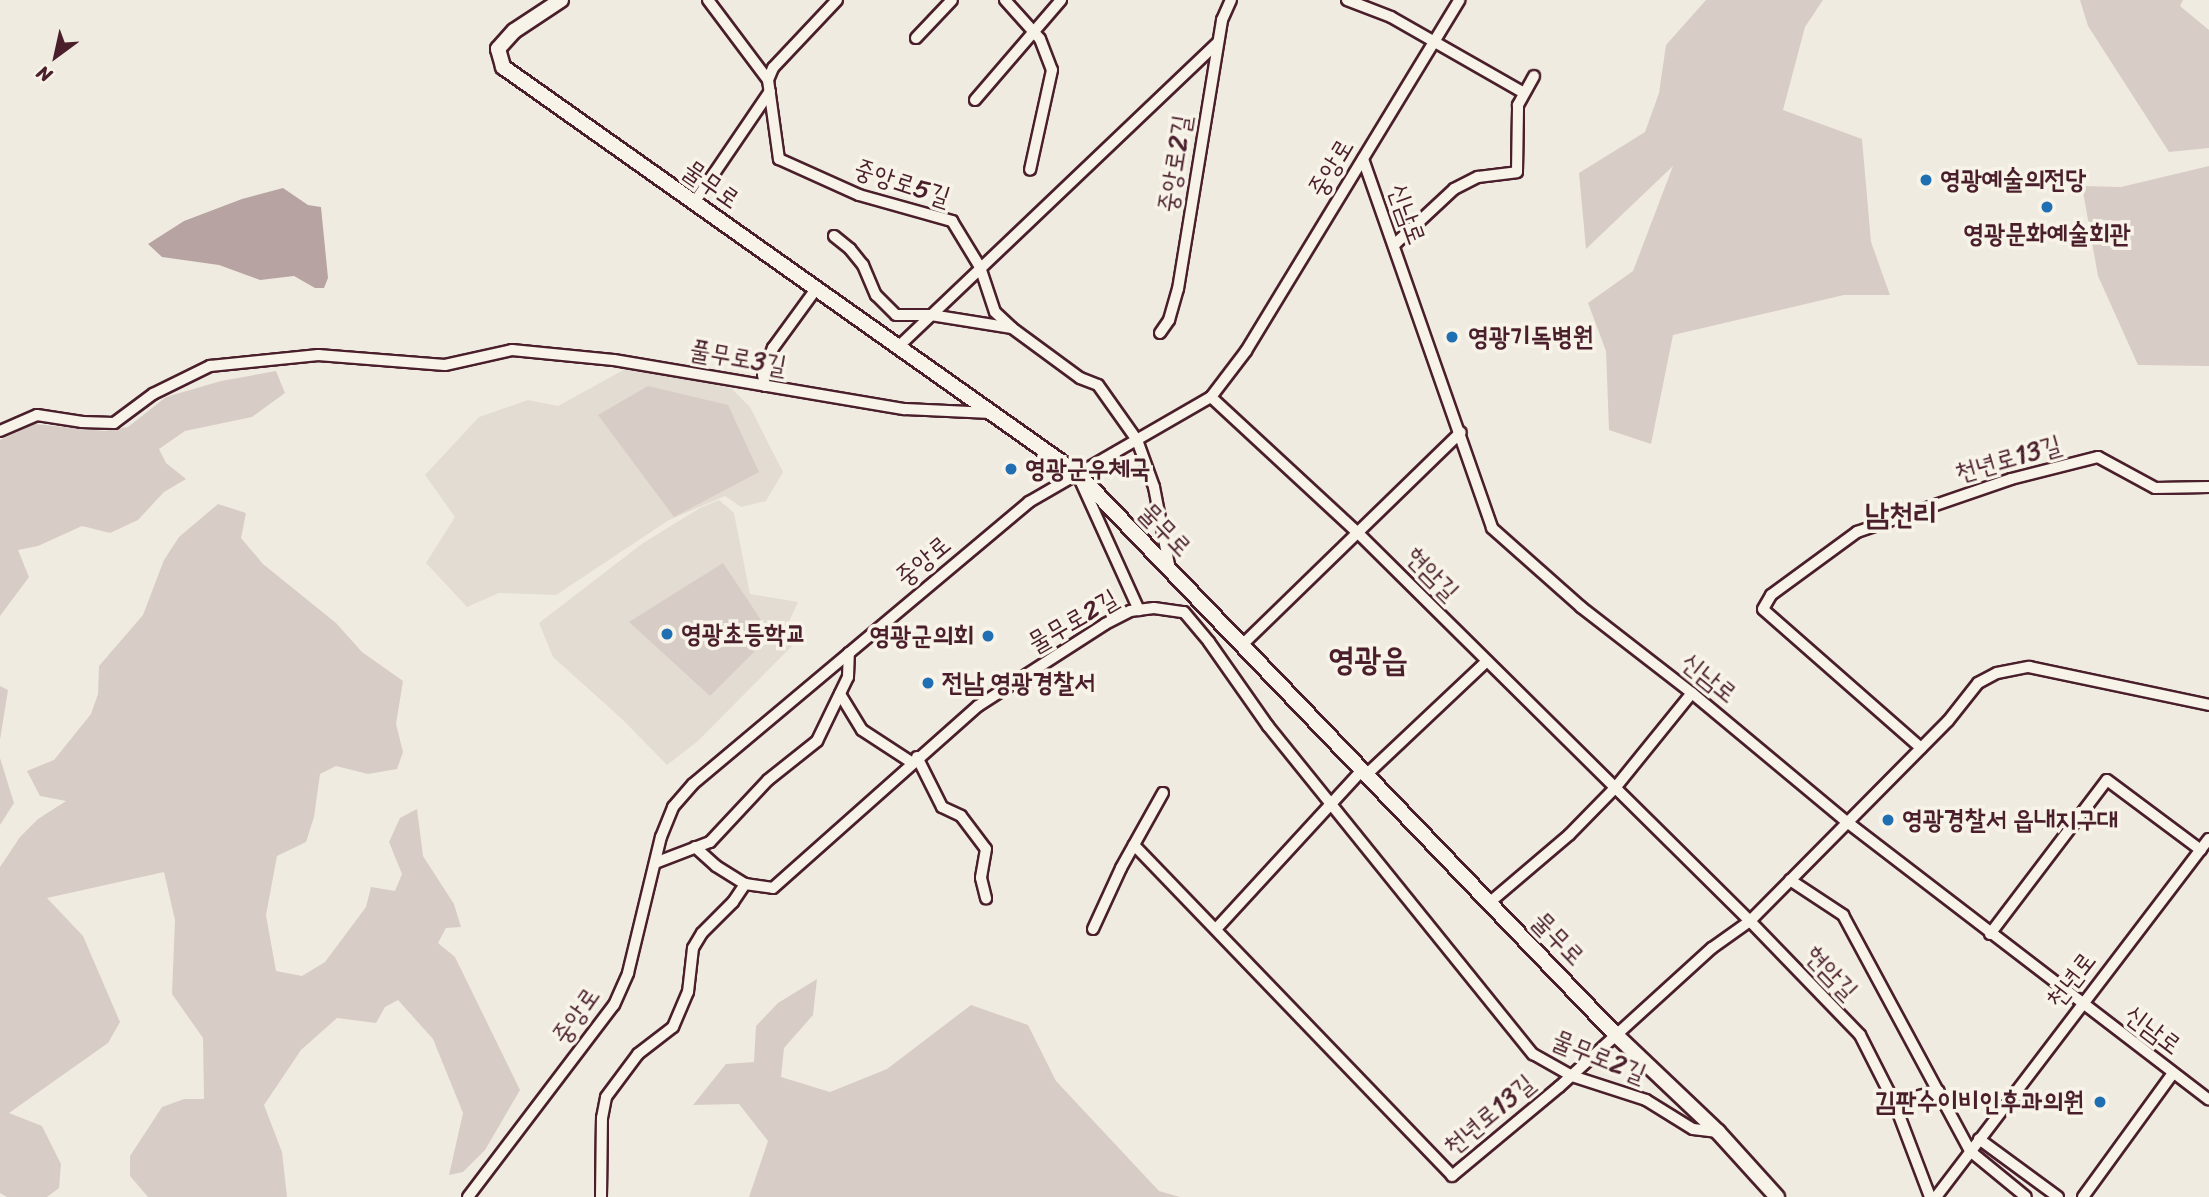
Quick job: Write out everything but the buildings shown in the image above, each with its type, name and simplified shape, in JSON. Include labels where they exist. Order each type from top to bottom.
[{"type":"main road","name":"물무로","points":[[561,0],[514,31],[498,48],[503,67],[1078,474],[1616,1036],[1718,1132],[1770,1194]]},
{"type":"street","points":[[708,0],[769,85]]},
{"type":"street","points":[[694,203],[769,85],[773,68],[837,0]]},
{"type":"street","points":[[916,38],[952,0]]},
{"type":"street","points":[[1005,0],[1040,39],[1052,70],[1030,170]]},
{"type":"street","points":[[975,100],[1061,0]]},
{"type":"street","name":"중앙로2길","points":[[1160,333],[1169,320],[1178,289],[1217,43],[1222,20],[1231,0]]},
{"type":"street","points":[[1347,0],[1391,17],[1524,93]]},
{"type":"street","name":"중앙로","points":[[468,1197],[614,1005],[628,973],[655,863],[673,807],[693,784],[1029,502],[1211,397],[1246,351],[1459,0]]},
{"type":"street","points":[[898,347],[1217,43]]},
{"type":"street","points":[[1394,245],[1454,188],[1478,177],[1517,172],[1518,105],[1534,76]]},
{"type":"street","name":"중앙로5길","points":[[769,85],[779,159],[859,195],[952,221],[980,267],[995,312],[1012,328],[1080,378],[1098,386],[1137,440],[1154,486],[1170,570]]},
{"type":"street","name":"신남로","points":[[1363,159],[1461,432],[1492,528],[1581,607],[1692,693],[1847,822],[2209,1100]]},
{"type":"street","points":[[834,236],[850,249],[863,265],[876,295],[896,315],[931,315],[1012,328]]},
{"type":"street","points":[[765,386],[763,375],[773,348],[816,289]]},
{"type":"street","name":"풀무로3길","points":[[0,431],[37,415],[82,422],[114,423],[181,379],[222,364],[318,355],[446,365],[512,349],[614,360],[905,409],[991,413]]},
{"type":"street","name":"현암길","points":[[1211,397],[1358,533],[1750,921],[1860,1035],[1895,1102],[1930,1197]]},
{"type":"street","points":[[1241,645],[1461,432]]},
{"type":"street","name":"천년로13길","points":[[1921,748],[1763,609],[1771,595],[1857,532],[2011,479],[2098,457],[2155,488],[2209,487]]},
{"type":"street","points":[[1078,474],[1139,610]]},
{"type":"street","name":"물무로2길","points":[[745,884],[773,887],[978,706],[1105,624],[1130,611],[1184,612],[1209,642],[1268,726],[1533,1054],[1572,1076],[1646,1100],[1693,1129],[1718,1132]]},
{"type":"street","points":[[655,863],[710,842],[768,780],[817,741],[848,677],[849,653]]},
{"type":"street","points":[[1216,929],[1331,803],[1487,661]]},
{"type":"street","name":"천년로13길","points":[[1134,845],[1451,1176],[1572,1076],[1712,948],[1750,921],[1948,721],[1978,683],[1997,673],[2029,667],[2209,705]]},
{"type":"street","points":[[1489,903],[1569,835],[1615,788],[1692,693]]},
{"type":"street","points":[[840,694],[862,730],[914,760],[942,807],[961,816],[986,849],[981,878],[986,898]]},
{"type":"street","points":[[1990,934],[2107,780],[2201,850]]},
{"type":"street","points":[[1093,929],[1163,793]]},
{"type":"street","name":"천년로","points":[[1936,1197],[2209,839]]},
{"type":"street","points":[[601,1197],[602,1118],[606,1097],[638,1054],[673,1027],[688,992],[693,948],[702,933],[733,902],[745,884],[716,866],[695,847]]},
{"type":"street","points":[[1790,880],[1843,915],[1970,1151],[2026,1197]]},
{"type":"street","points":[[2083,1197],[2174,1073]]},
{"type":"street","points":[[1895,1102],[1939,1091]]},
{"type":"street","points":[[1979,1139],[2058,1197]]},
{"type":"shaded area","points":[[1706,0],[1823,0],[1805,27],[1783,110],[1862,139],[1871,242],[1890,295],[1844,295],[1673,335],[1651,444],[1609,430],[1606,351],[1588,303],[1633,271],[1673,166],[1586,249],[1579,173],[1645,132],[1659,93],[1666,45]]},
{"type":"shaded area","points":[[2080,0],[2183,0],[2180,6],[2209,30],[2209,148],[2169,152],[2088,26]]},
{"type":"shaded area","points":[[2209,166],[2209,366],[2138,365],[2098,276],[2082,186],[2121,187]]},
{"type":"shaded area","points":[[283,188],[308,205],[321,207],[328,278],[324,288],[315,288],[294,276],[260,280],[219,265],[162,257],[148,244],[184,221],[242,199]]},
{"type":"shaded area","points":[[627,368],[731,388],[750,407],[783,472],[766,501],[741,507],[725,496],[669,520],[556,595],[499,593],[467,607],[426,563],[455,517],[425,475],[479,417],[528,400],[558,406]]},
{"type":"shaded area","points":[[276,371],[285,393],[252,417],[185,431],[159,449],[166,463],[186,479],[164,492],[138,520],[110,533],[82,526],[38,546],[18,550],[29,577],[0,616],[0,440],[35,424],[104,431],[128,427],[166,397],[221,381]]},
{"type":"shaded area","points":[[648,386],[728,405],[759,472],[674,517],[598,415]]},
{"type":"shaded area","name":"영광초등학교","points":[[719,500],[734,513],[750,594],[798,602],[788,624],[793,645],[698,741],[667,765],[623,720],[553,657],[539,623],[643,543],[700,508]]},
{"type":"shaded area","points":[[218,504],[246,513],[241,538],[263,564],[336,623],[362,652],[403,681],[396,724],[403,752],[397,769],[368,774],[336,766],[320,774],[314,817],[306,842],[277,856],[266,915],[276,971],[302,976],[325,962],[366,907],[371,887],[395,891],[402,874],[389,842],[400,818],[417,809],[423,856],[454,904],[461,927],[446,928],[438,943],[455,957],[520,1090],[485,1150],[463,1172],[449,1175],[463,1113],[433,1039],[398,1000],[385,1007],[376,1023],[337,1018],[301,1050],[264,1105],[282,1152],[287,1197],[148,1197],[130,1176],[130,1156],[162,1107],[184,1099],[204,1099],[203,1038],[172,994],[175,920],[164,872],[47,898],[83,936],[120,1022],[108,1043],[9,1113],[42,1126],[61,1164],[59,1188],[47,1197],[7,1197],[0,1193],[0,867],[20,837],[38,819],[66,801],[40,796],[27,771],[54,760],[91,714],[98,694],[99,666],[143,615],[164,560],[179,537]]},
{"type":"shaded area","points":[[723,563],[771,635],[710,696],[629,622]]},
{"type":"shaded area","points":[[0,686],[8,690],[0,740]]},
{"type":"shaded area","points":[[0,758],[14,803],[0,825]]},
{"type":"shaded area","points":[[817,979],[813,1015],[784,1048],[781,1077],[830,1092],[887,1069],[971,1005],[1028,1025],[1056,1081],[1159,1191],[1180,1197],[749,1197],[768,1141],[739,1104],[693,1105],[726,1064],[754,1062],[756,1026],[778,1003]]},
{"type":"place","name":"영광예술의전당","points":[[1926,180]]},
{"type":"place","name":"영광문화예술회관","points":[[2047,207]]},
{"type":"place","name":"영광기독병원","points":[[1452,337]]},
{"type":"place","name":"영광군우체국","points":[[1011,469]]},
{"type":"place","name":"영광초등학교","points":[[667,634]]},
{"type":"place","name":"영광군의회","points":[[988,636]]},
{"type":"place","name":"전남 영광경찰서","points":[[928,683]]},
{"type":"place","name":"영광경찰서 읍내지구대","points":[[1888,820]]},
{"type":"place","name":"김판수이비인후과의원","points":[[2100,1102]]},
{"type":"district","name":"남천리","points":[[1901,514]]},
{"type":"district","name":"영광읍","points":[[1368,660]]}]
